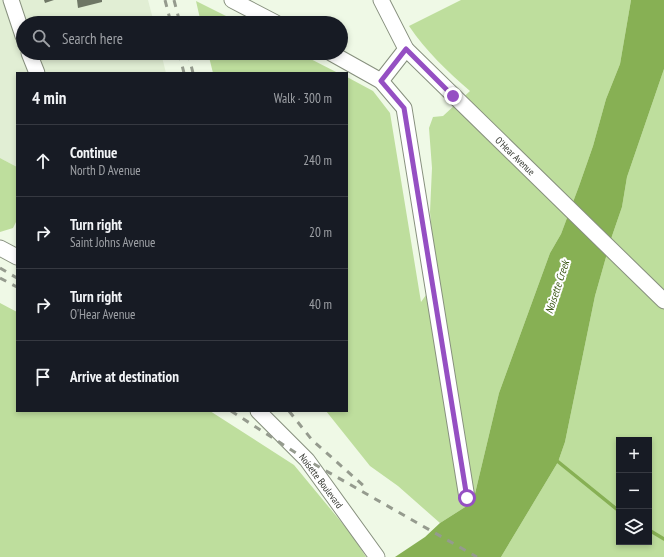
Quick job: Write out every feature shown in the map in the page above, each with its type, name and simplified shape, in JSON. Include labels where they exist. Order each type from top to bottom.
[{"type":"street","points":[[11,0],[16,16]]},
{"type":"street","points":[[232,0],[263,16]]},
{"type":"street","name":"O'Hear Avenue","points":[[381,0],[406,49],[664,300]]},
{"type":"street","points":[[381,81],[406,49]]},
{"type":"street","points":[[32,60],[37,72]]},
{"type":"street","points":[[343,60],[381,81],[404,108],[467,498]]},
{"type":"street","points":[[0,248],[16,254]]},
{"type":"street","name":"Noisette Boulevard","points":[[259,412],[307,460],[377,557]]},
{"type":"shaded area","points":[[0,0],[148,0],[152,16],[16,16],[16,60],[163,60],[166,72],[16,72],[16,166],[0,158]]},
{"type":"shaded area","points":[[461,0],[631,0],[620,64],[606,99],[593,146],[579,186],[561,234],[550,253],[499,393],[473,502],[440,523],[398,486],[370,466],[327,412],[348,412],[348,78],[373,91],[390,113],[421,302],[436,281],[430,212],[432,168],[429,128],[433,117],[443,116],[470,91],[437,60],[422,44],[409,26]]},
{"type":"shaded area","points":[[196,1],[226,16],[199,16]]},
{"type":"shaded area","points":[[210,60],[313,60],[336,72],[213,72]]},
{"type":"shaded area","points":[[664,69],[664,557],[501,557],[558,462],[565,442],[595,296],[622,207],[627,177]]},
{"type":"shaded area","points":[[0,158],[16,166],[16,222],[13,228],[0,232]]},
{"type":"shaded area","points":[[0,303],[16,311],[16,412],[212,412],[294,465],[352,535],[366,557],[0,557]]},
{"type":"water","name":"Noisette Creek","points":[[631,0],[664,0],[664,69],[627,177],[622,207],[595,296],[565,442],[558,462],[501,557],[395,557],[425,537],[440,523],[473,502],[499,393],[550,253],[561,234],[579,186],[593,146],[606,99],[620,64]]},
{"type":"building","points":[[44,0],[54,0],[45,3]]},
{"type":"building","points":[[77,0],[102,0],[102,2],[78,8]]},
{"type":"waterway","points":[[556,460],[617,509]]},
{"type":"waterway","points":[[652,532],[664,539]]},
{"type":"railway","points":[[165,0],[169,16]]},
{"type":"railway","points":[[174,0],[178,16]]},
{"type":"railway","points":[[181,60],[184,72]]},
{"type":"railway","points":[[190,60],[193,72]]},
{"type":"railway","points":[[0,268],[16,277]]},
{"type":"railway","points":[[0,278],[16,286]]},
{"type":"railway","points":[[233,412],[307,460],[477,557]]},
{"type":"railway","points":[[290,412],[312,440],[365,487]]},
{"type":"route","points":[[453,96],[406,49],[381,81],[404,108],[467,498]]}]
